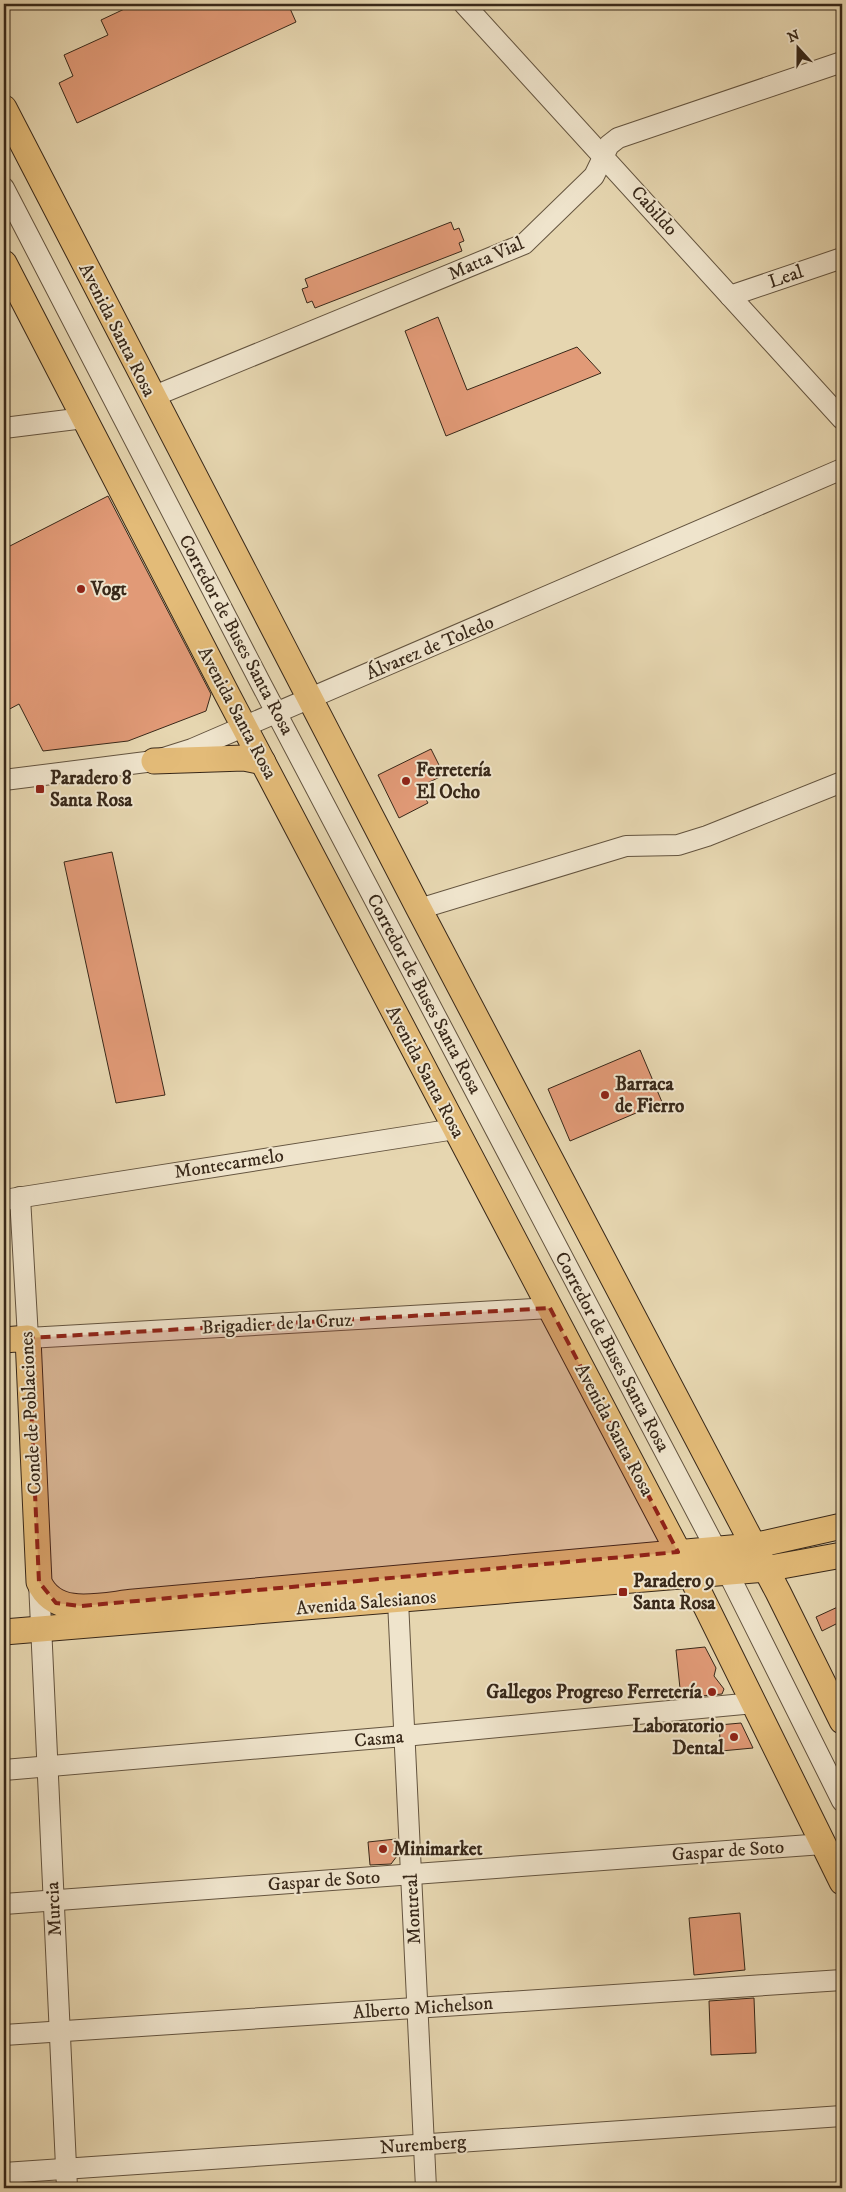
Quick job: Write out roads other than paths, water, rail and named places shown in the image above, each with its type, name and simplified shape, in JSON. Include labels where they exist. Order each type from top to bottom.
[{"type":"main road","name":"Avenida Santa Rosa","points":[[4,108],[152,397],[419,909],[754,1546],[842,1721]]},
{"type":"main road","name":"Avenida Santa Rosa","points":[[4,264],[455,1129],[690,1574],[842,1882]]},
{"type":"main road","points":[[154,761],[244,758],[263,762]]},
{"type":"main road","name":"Brigadier de la Cruz","points":[[4,1340],[28,1338]]},
{"type":"main road","name":"Conde de Poblaciones","points":[[28,1338],[39,1582]]},
{"type":"main road","name":"Avenida Salesianos","points":[[39,1582],[45,1593],[56,1603],[72,1607],[754,1546],[842,1526]]},
{"type":"main road","name":"Avenida Salesianos","points":[[4,1632],[765,1569],[842,1555]]},
{"type":"street","name":"Cabildo","points":[[464,4],[842,419]]},
{"type":"street","name":"Matta Vial","points":[[152,397],[524,244],[594,176],[609,145],[618,138],[842,62]]},
{"type":"street","name":"Corredor de Buses Santa Rosa","points":[[4,188],[276,713],[716,1549],[842,1801]]},
{"type":"street","name":"Leal","points":[[730,296],[842,258]]},
{"type":"street","points":[[4,428],[84,418]]},
{"type":"street","name":"Álvarez de Toledo","points":[[4,780],[154,761],[192,749],[310,700],[842,468]]},
{"type":"street","points":[[419,909],[626,846],[678,845],[707,836],[842,782]]},
{"type":"street","name":"Montecarmelo","points":[[12,1198],[455,1129]]},
{"type":"street","name":"Conde de Poblaciones","points":[[12,1198],[28,1338]]},
{"type":"street","name":"Brigadier de la Cruz","points":[[28,1338],[550,1308]]},
{"type":"street","name":"Conde de Poblaciones","points":[[39,1582],[40,1630]]},
{"type":"street","name":"Montreal","points":[[398,1600],[426,2188]]},
{"type":"street","name":"Murcia","points":[[40,1630],[67,2179]]},
{"type":"street","name":"Casma","points":[[4,1770],[754,1704]]},
{"type":"street","name":"Gaspar de Soto","points":[[4,1904],[823,1844]]},
{"type":"street","name":"Alberto Michelson","points":[[4,2035],[842,1980]]},
{"type":"street","name":"Nuremberg","points":[[4,2173],[67,2179],[424,2145],[842,2116]]},
{"type":"place","name":"Vogt","points":[[81,589]]},
{"type":"place","name":"Ferretería El Ocho","points":[[406,781]]},
{"type":"place","name":"Paradero 8 Santa Rosa","points":[[40,789]]},
{"type":"place","name":"Barraca de Fierro","points":[[605,1095]]},
{"type":"place","name":"Paradero 9 Santa Rosa","points":[[623,1592]]},
{"type":"place","name":"Gallegos Progreso Ferretería","points":[[712,1692]]},
{"type":"place","name":"Laboratorio Dental","points":[[734,1737]]},
{"type":"place","name":"Minimarket","points":[[383,1849]]}]
